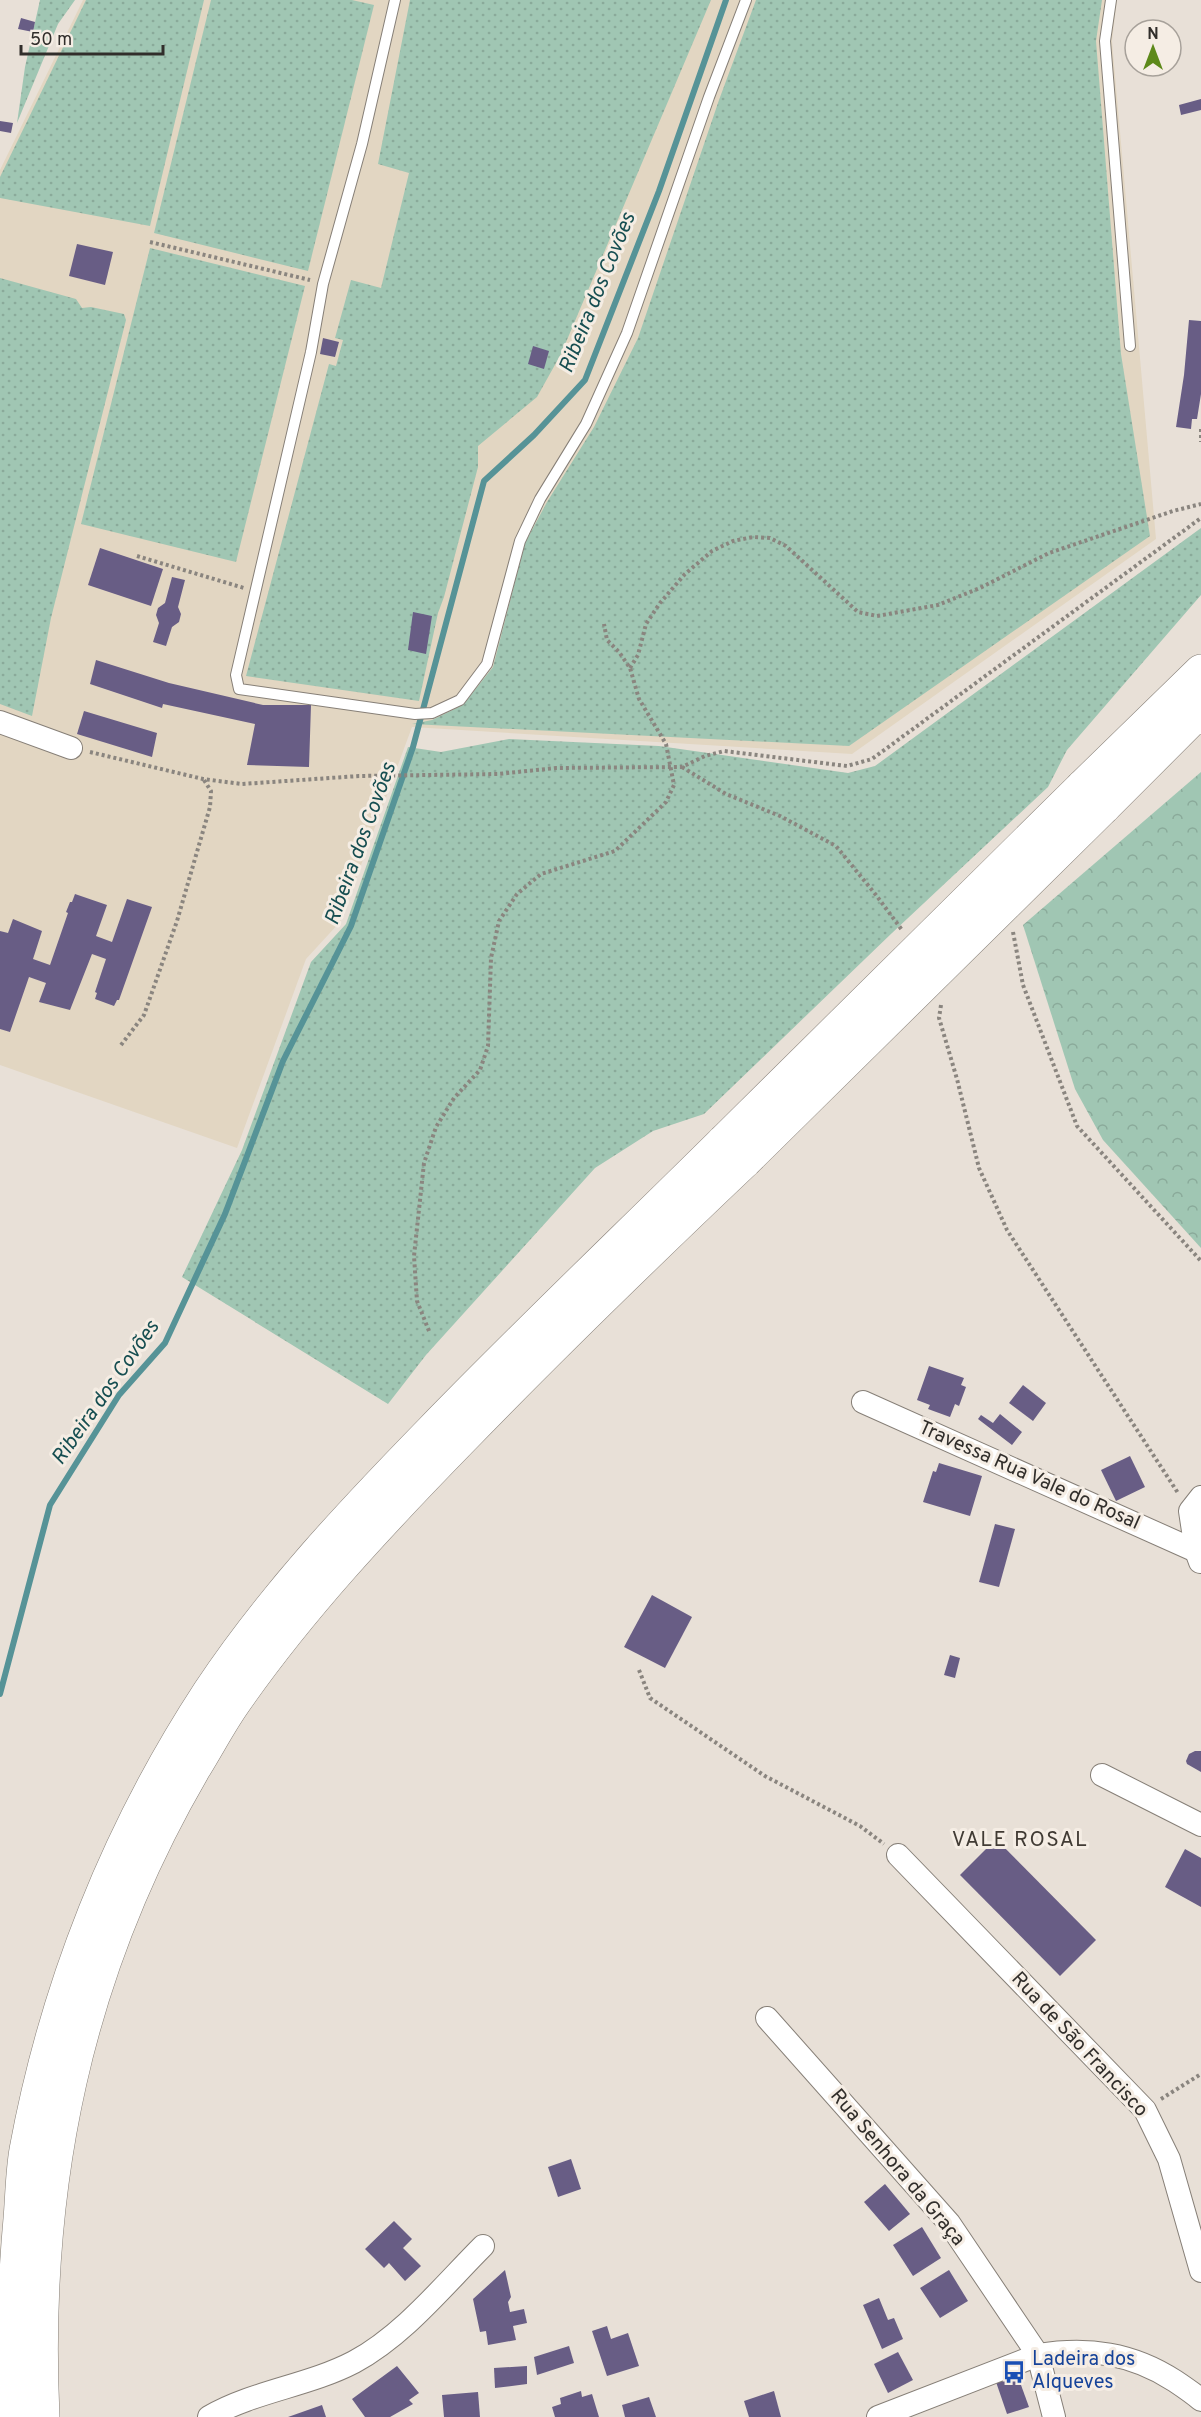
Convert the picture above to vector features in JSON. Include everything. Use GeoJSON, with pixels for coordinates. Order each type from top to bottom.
{"type":"FeatureCollection","features":[{"type":"Feature","properties":{"kind":"highway"},"geometry":{"type":"LineString","coordinates":[[43,2417],[40,2361],[43,2250],[55,2156],[75,2056],[102,1966],[133,1885],[175,1803],[233,1704],[303,1613],[387,1516],[566,1332],[734,1151],[1093,798],[1201,670]]}},
{"type":"Feature","properties":{"kind":"highway"},"geometry":{"type":"LineString","coordinates":[[1093,798],[1201,710]]}},
{"type":"Feature","properties":{"kind":"highway"},"geometry":{"type":"LineString","coordinates":[[16,2417],[13,2368],[17,2245],[26,2154],[45,2061],[75,1961],[103,1888],[151,1790],[210,1691],[286,1589],[361,1503],[544,1316],[734,1151]]}},
{"type":"Feature","properties":{"kind":"street"},"geometry":{"type":"LineString","coordinates":[[0,722],[71,748]]}},
{"type":"Feature","properties":{"kind":"street","name":"Travessa Rua Vale do Rosal"},"geometry":{"type":"LineString","coordinates":[[863,1402],[1198,1557]]}},
{"type":"Feature","properties":{"kind":"street"},"geometry":{"type":"LineString","coordinates":[[1195,1504],[1198,1557]]}},
{"type":"Feature","properties":{"kind":"street"},"geometry":{"type":"LineString","coordinates":[[1102,1774],[1201,1825]]}},
{"type":"Feature","properties":{"kind":"street","name":"Rua de São Francisco"},"geometry":{"type":"LineString","coordinates":[[898,1855],[1145,2110],[1169,2159],[1201,2271]]}},
{"type":"Feature","properties":{"kind":"street","name":"Rua Senhora da Graça"},"geometry":{"type":"LineString","coordinates":[[767,2018],[949,2223],[1038,2355],[1054,2417]]}},
{"type":"Feature","properties":{"kind":"street"},"geometry":{"type":"LineString","coordinates":[[209,2417],[248,2399],[320,2376],[353,2362],[379,2347],[483,2246]]}},
{"type":"Feature","properties":{"kind":"street"},"geometry":{"type":"LineString","coordinates":[[878,2417],[1038,2355],[1081,2351],[1108,2353],[1132,2359],[1159,2370],[1201,2400]]}},
{"type":"Feature","properties":{"kind":"lane"},"geometry":{"type":"LineString","coordinates":[[394,0],[362,144],[323,284],[311,352],[236,675],[239,689],[415,714],[432,713],[460,700],[487,664],[520,541],[540,499],[586,424],[627,333],[709,97],[746,0]]}},
{"type":"Feature","properties":{"kind":"lane"},"geometry":{"type":"LineString","coordinates":[[1110,0],[1105,41],[1130,346]]}},
{"type":"Feature","properties":{"kind":"path"},"geometry":{"type":"LineString","coordinates":[[150,242],[323,284]]}},
{"type":"Feature","properties":{"kind":"path"},"geometry":{"type":"LineString","coordinates":[[1201,429],[1201,442]]}},
{"type":"Feature","properties":{"kind":"path"},"geometry":{"type":"LineString","coordinates":[[630,668],[638,655],[646,624],[660,603],[685,574],[712,551],[733,542],[753,537],[770,538],[786,546],[858,612],[877,616],[938,605],[980,588],[1049,553],[1173,511],[1201,504]]}},
{"type":"Feature","properties":{"kind":"path"},"geometry":{"type":"LineString","coordinates":[[71,748],[203,779],[242,784],[399,776],[498,774],[556,768],[682,768],[705,756],[724,751],[847,766],[872,759],[1201,518]]}},
{"type":"Feature","properties":{"kind":"path"},"geometry":{"type":"LineString","coordinates":[[137,556],[256,592]]}},
{"type":"Feature","properties":{"kind":"path"},"geometry":{"type":"LineString","coordinates":[[429,1331],[417,1300],[414,1256],[424,1163],[436,1127],[454,1098],[480,1070],[488,1046],[491,958],[499,921],[517,894],[541,873],[615,851],[666,802],[674,785],[666,744],[639,699],[630,668],[607,640],[604,624]]}},
{"type":"Feature","properties":{"kind":"path"},"geometry":{"type":"LineString","coordinates":[[682,768],[726,794],[780,816],[836,846],[903,933]]}},
{"type":"Feature","properties":{"kind":"path"},"geometry":{"type":"LineString","coordinates":[[121,1045],[144,1015],[177,921],[210,807],[211,791],[203,779]]}},
{"type":"Feature","properties":{"kind":"path"},"geometry":{"type":"LineString","coordinates":[[1013,931],[1023,985],[1077,1126],[1201,1261]]}},
{"type":"Feature","properties":{"kind":"path"},"geometry":{"type":"LineString","coordinates":[[942,999],[939,1018],[979,1168],[1007,1230],[1195,1504]]}},
{"type":"Feature","properties":{"kind":"path"},"geometry":{"type":"LineString","coordinates":[[639,1670],[650,1698],[765,1776],[860,1826],[898,1855]]}},
{"type":"Feature","properties":{"kind":"path"},"geometry":{"type":"LineString","coordinates":[[1162,2099],[1201,2074]]}},
{"type":"Feature","properties":{"kind":"shaded area"},"geometry":{"type":"Polygon","coordinates":[[[83,0],[1117,0],[1112,41],[1156,539],[852,754],[412,727],[340,922],[306,959],[237,1148],[0,1065],[0,170],[83,0]]]}},
{"type":"Feature","properties":{"kind":"green space"},"geometry":{"type":"Polygon","coordinates":[[[40,0],[75,0],[58,24],[17,123],[25,67],[40,0]]]}},
{"type":"Feature","properties":{"kind":"green space"},"geometry":{"type":"Polygon","coordinates":[[[86,0],[204,0],[150,226],[0,198],[0,177],[86,0]]]}},
{"type":"Feature","properties":{"kind":"green space"},"geometry":{"type":"Polygon","coordinates":[[[211,0],[352,0],[374,5],[308,271],[154,233],[211,0]]]}},
{"type":"Feature","properties":{"kind":"green space"},"geometry":{"type":"Polygon","coordinates":[[[410,0],[711,0],[561,354],[537,397],[478,446],[478,467],[438,613],[419,701],[246,676],[329,364],[336,366],[343,340],[335,338],[351,280],[381,288],[409,173],[378,164],[410,0]]]}},
{"type":"Feature","properties":{"kind":"green space"},"geometry":{"type":"Polygon","coordinates":[[[756,0],[1102,0],[1096,41],[1121,354],[1150,536],[849,746],[412,724],[432,720],[463,705],[493,667],[525,543],[547,502],[594,427],[638,338],[719,100],[756,0]]]}},
{"type":"Feature","properties":{"kind":"green space"},"geometry":{"type":"Polygon","coordinates":[[[150,248],[305,286],[236,562],[81,524],[150,248]]]}},
{"type":"Feature","properties":{"kind":"green space"},"geometry":{"type":"Polygon","coordinates":[[[0,278],[76,299],[82,308],[91,307],[124,314],[126,320],[51,618],[32,716],[0,704],[0,278]]]}},
{"type":"Feature","properties":{"kind":"green space"},"geometry":{"type":"Polygon","coordinates":[[[1201,528],[1201,595],[1067,750],[1048,787],[704,1114],[653,1131],[595,1168],[426,1355],[388,1404],[182,1277],[242,1150],[311,962],[346,924],[408,747],[441,752],[509,739],[659,746],[848,773],[875,766],[1201,528]]]}},
{"type":"Feature","properties":{"kind":"green space"},"geometry":{"type":"Polygon","coordinates":[[[1201,772],[1201,1248],[1103,1140],[1075,1089],[1023,925],[1201,772]]]}},
{"type":"Feature","properties":{"kind":"building"},"geometry":{"type":"Polygon","coordinates":[[[21,18],[35,22],[33,32],[18,29],[21,18]]]}},
{"type":"Feature","properties":{"kind":"building"},"geometry":{"type":"Polygon","coordinates":[[[1201,99],[1201,110],[1181,115],[1179,105],[1201,99]]]}},
{"type":"Feature","properties":{"kind":"building"},"geometry":{"type":"Polygon","coordinates":[[[0,121],[13,123],[11,133],[0,131],[0,121]]]}},
{"type":"Feature","properties":{"kind":"building"},"geometry":{"type":"Polygon","coordinates":[[[77,244],[113,252],[105,285],[69,276],[77,244]]]}},
{"type":"Feature","properties":{"kind":"building"},"geometry":{"type":"Polygon","coordinates":[[[1189,320],[1201,321],[1201,394],[1197,419],[1192,419],[1191,429],[1176,427],[1189,320]]]}},
{"type":"Feature","properties":{"kind":"building"},"geometry":{"type":"Polygon","coordinates":[[[323,338],[339,342],[335,357],[320,354],[323,338]]]}},
{"type":"Feature","properties":{"kind":"building"},"geometry":{"type":"Polygon","coordinates":[[[533,346],[549,351],[544,369],[528,364],[533,346]]]}},
{"type":"Feature","properties":{"kind":"building"},"geometry":{"type":"Polygon","coordinates":[[[100,548],[163,569],[151,606],[88,585],[100,548]]]}},
{"type":"Feature","properties":{"kind":"building"},"geometry":{"type":"Polygon","coordinates":[[[172,577],[185,580],[178,607],[181,614],[179,622],[172,627],[166,646],[153,642],[159,623],[156,615],[158,608],[165,603],[172,577]]]}},
{"type":"Feature","properties":{"kind":"building"},"geometry":{"type":"Polygon","coordinates":[[[413,612],[432,616],[426,654],[408,650],[413,612]]]}},
{"type":"Feature","properties":{"kind":"building"},"geometry":{"type":"Polygon","coordinates":[[[96,660],[169,683],[263,705],[311,705],[309,767],[247,765],[255,724],[163,704],[162,708],[90,684],[96,660]]]}},
{"type":"Feature","properties":{"kind":"building"},"geometry":{"type":"Polygon","coordinates":[[[84,711],[157,733],[152,757],[77,734],[84,711]]]}},
{"type":"Feature","properties":{"kind":"building"},"geometry":{"type":"Polygon","coordinates":[[[75,894],[107,905],[96,936],[112,942],[127,899],[152,907],[119,1000],[114,1006],[95,999],[97,993],[95,992],[106,959],[92,954],[70,1010],[39,1002],[46,983],[29,977],[10,1032],[0,1029],[0,931],[8,933],[13,919],[42,931],[33,959],[50,965],[68,913],[66,912],[75,894]]]}},
{"type":"Feature","properties":{"kind":"building"},"geometry":{"type":"Polygon","coordinates":[[[929,1366],[964,1378],[961,1385],[966,1387],[959,1406],[955,1404],[950,1417],[928,1409],[930,1405],[917,1400],[929,1366]]]}},
{"type":"Feature","properties":{"kind":"building"},"geometry":{"type":"Polygon","coordinates":[[[1023,1385],[1046,1403],[1033,1421],[1009,1403],[1023,1385]]]}},
{"type":"Feature","properties":{"kind":"building"},"geometry":{"type":"Polygon","coordinates":[[[1000,1414],[1022,1432],[1012,1445],[978,1419],[981,1415],[993,1423],[1000,1414]]]}},
{"type":"Feature","properties":{"kind":"building"},"geometry":{"type":"Polygon","coordinates":[[[1130,1456],[1145,1487],[1116,1501],[1101,1470],[1130,1456]]]}},
{"type":"Feature","properties":{"kind":"building"},"geometry":{"type":"Polygon","coordinates":[[[939,1463],[982,1476],[970,1516],[923,1502],[933,1471],[936,1472],[939,1463]]]}},
{"type":"Feature","properties":{"kind":"building"},"geometry":{"type":"Polygon","coordinates":[[[995,1524],[1015,1529],[999,1587],[979,1582],[995,1524]]]}},
{"type":"Feature","properties":{"kind":"building"},"geometry":{"type":"Polygon","coordinates":[[[652,1595],[692,1617],[665,1668],[624,1647],[652,1595]]]}},
{"type":"Feature","properties":{"kind":"building"},"geometry":{"type":"Polygon","coordinates":[[[950,1655],[960,1658],[955,1678],[944,1675],[950,1655]]]}},
{"type":"Feature","properties":{"kind":"building"},"geometry":{"type":"Polygon","coordinates":[[[1201,1751],[1201,1772],[1187,1764],[1186,1761],[1189,1754],[1201,1751]]]}},
{"type":"Feature","properties":{"kind":"building"},"geometry":{"type":"Polygon","coordinates":[[[996,1839],[1096,1940],[1060,1976],[960,1875],[996,1839]]]}},
{"type":"Feature","properties":{"kind":"building"},"geometry":{"type":"Polygon","coordinates":[[[1185,1849],[1201,1858],[1201,1907],[1165,1887],[1185,1849]]]}},
{"type":"Feature","properties":{"kind":"building"},"geometry":{"type":"Polygon","coordinates":[[[571,2159],[581,2189],[558,2197],[548,2167],[571,2159]]]}},
{"type":"Feature","properties":{"kind":"building"},"geometry":{"type":"Polygon","coordinates":[[[885,2184],[910,2214],[889,2231],[864,2202],[885,2184]]]}},
{"type":"Feature","properties":{"kind":"building"},"geometry":{"type":"Polygon","coordinates":[[[394,2221],[412,2239],[403,2248],[421,2266],[405,2281],[389,2263],[384,2268],[365,2249],[394,2221]]]}},
{"type":"Feature","properties":{"kind":"building"},"geometry":{"type":"Polygon","coordinates":[[[922,2227],[941,2258],[913,2276],[893,2245],[922,2227]]]}},
{"type":"Feature","properties":{"kind":"building"},"geometry":{"type":"Polygon","coordinates":[[[505,2270],[511,2297],[508,2302],[510,2312],[524,2309],[527,2323],[513,2326],[516,2340],[488,2345],[486,2331],[480,2332],[473,2299],[505,2270]]]}},
{"type":"Feature","properties":{"kind":"building"},"geometry":{"type":"Polygon","coordinates":[[[949,2270],[968,2301],[940,2318],[920,2288],[949,2270]]]}},
{"type":"Feature","properties":{"kind":"building"},"geometry":{"type":"Polygon","coordinates":[[[879,2298],[888,2320],[894,2318],[903,2339],[882,2349],[863,2305],[879,2298]]]}},
{"type":"Feature","properties":{"kind":"building"},"geometry":{"type":"Polygon","coordinates":[[[607,2326],[611,2339],[628,2333],[639,2366],[607,2376],[592,2331],[607,2326]]]}},
{"type":"Feature","properties":{"kind":"building"},"geometry":{"type":"Polygon","coordinates":[[[569,2346],[574,2363],[537,2375],[534,2357],[569,2346]]]}},
{"type":"Feature","properties":{"kind":"building"},"geometry":{"type":"Polygon","coordinates":[[[898,2352],[913,2380],[888,2393],[874,2364],[898,2352]]]}},
{"type":"Feature","properties":{"kind":"building"},"geometry":{"type":"Polygon","coordinates":[[[397,2366],[419,2393],[409,2400],[413,2404],[390,2417],[365,2417],[352,2399],[397,2366]]]}},
{"type":"Feature","properties":{"kind":"building"},"geometry":{"type":"Polygon","coordinates":[[[527,2366],[527,2384],[495,2388],[494,2368],[527,2366]]]}},
{"type":"Feature","properties":{"kind":"building"},"geometry":{"type":"Polygon","coordinates":[[[1017,2374],[1029,2407],[1007,2414],[995,2379],[1017,2374]]]}},
{"type":"Feature","properties":{"kind":"building"},"geometry":{"type":"Polygon","coordinates":[[[581,2391],[582,2397],[592,2394],[599,2417],[555,2417],[552,2407],[561,2404],[560,2398],[581,2391]]]}},
{"type":"Feature","properties":{"kind":"building"},"geometry":{"type":"Polygon","coordinates":[[[774,2391],[781,2417],[749,2417],[744,2401],[774,2391]]]}},
{"type":"Feature","properties":{"kind":"building"},"geometry":{"type":"Polygon","coordinates":[[[478,2392],[480,2417],[444,2417],[442,2395],[478,2392]]]}},
{"type":"Feature","properties":{"kind":"building"},"geometry":{"type":"Polygon","coordinates":[[[649,2397],[656,2417],[625,2417],[622,2405],[649,2397]]]}},
{"type":"Feature","properties":{"kind":"building"},"geometry":{"type":"Polygon","coordinates":[[[322,2405],[326,2417],[288,2417],[322,2405]]]}},
{"type":"Feature","properties":{"kind":"waterway","name":"Ribeira dos Covões"},"geometry":{"type":"LineString","coordinates":[[0,1694],[50,1505],[119,1395],[165,1343],[225,1214],[283,1061],[351,926],[413,747],[484,481],[534,435],[585,380],[659,191],[726,0]]}},
{"type":"Feature","properties":{"kind":"place","name":"Ladeira dos Alqueves"},"geometry":{"type":"Point","coordinates":[1014,2372]}},
{"type":"Feature","properties":{"kind":"district","name":"VALE ROSAL"},"geometry":{"type":"Point","coordinates":[1020,1840]}}]}
